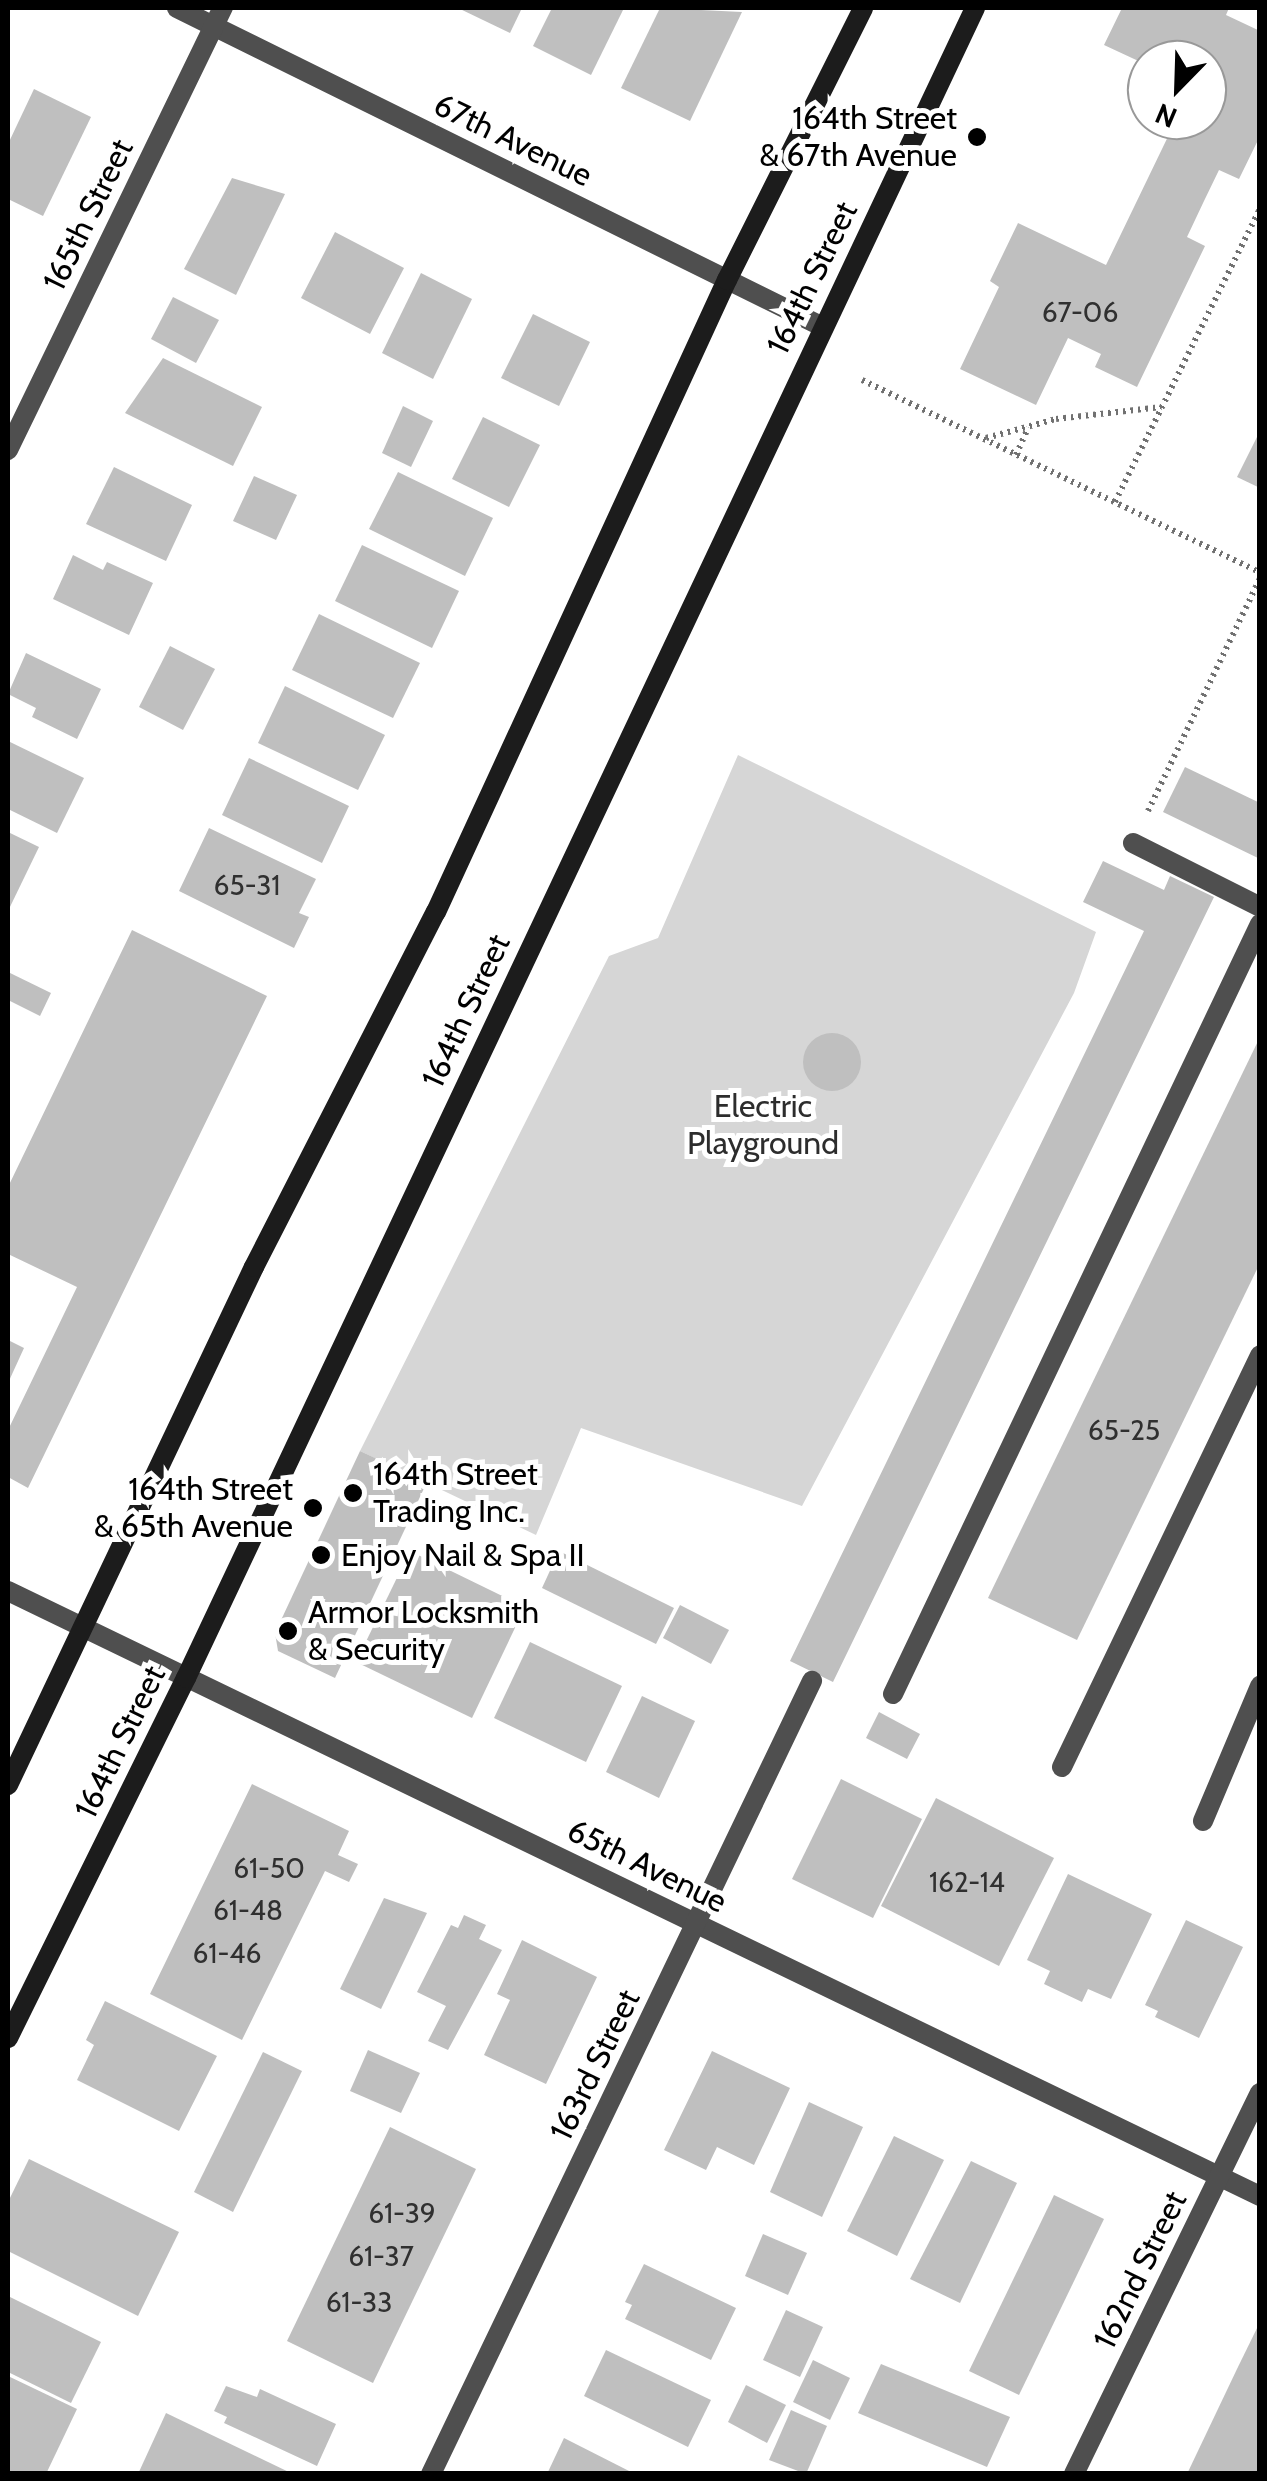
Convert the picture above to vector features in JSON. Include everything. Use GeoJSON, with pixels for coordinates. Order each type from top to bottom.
{"type":"FeatureCollection","features":[{"type":"Feature","properties":{"kind":"street","name":"67th Avenue"},"geometry":{"type":"LineString","coordinates":[[177,8],[219,17],[822,326]]}},
{"type":"Feature","properties":{"kind":"street"},"geometry":{"type":"LineString","coordinates":[[8,1785],[254,1267],[436,912],[727,280],[863,8]]}},
{"type":"Feature","properties":{"kind":"street","name":"164th Street"},"geometry":{"type":"LineString","coordinates":[[8,2038],[186,1678],[975,8]]}},
{"type":"Feature","properties":{"kind":"street","name":"165th Street"},"geometry":{"type":"LineString","coordinates":[[8,450],[219,17]]}},
{"type":"Feature","properties":{"kind":"street"},"geometry":{"type":"LineString","coordinates":[[1133,843],[1260,907]]}},
{"type":"Feature","properties":{"kind":"street"},"geometry":{"type":"LineString","coordinates":[[893,1694],[1260,924]]}},
{"type":"Feature","properties":{"kind":"street"},"geometry":{"type":"LineString","coordinates":[[1062,1767],[1260,1355]]}},
{"type":"Feature","properties":{"kind":"street","name":"65th Avenue"},"geometry":{"type":"LineString","coordinates":[[8,1590],[1260,2196]]}},
{"type":"Feature","properties":{"kind":"street","name":"163rd Street"},"geometry":{"type":"LineString","coordinates":[[431,2474],[812,1682]]}},
{"type":"Feature","properties":{"kind":"street"},"geometry":{"type":"LineString","coordinates":[[1203,1821],[1260,1686]]}},
{"type":"Feature","properties":{"kind":"street","name":"162nd Street"},"geometry":{"type":"LineString","coordinates":[[1074,2474],[1260,2093]]}},
{"type":"Feature","properties":{"kind":"path"},"geometry":{"type":"LineString","coordinates":[[1115,502],[1260,209]]}},
{"type":"Feature","properties":{"kind":"path"},"geometry":{"type":"LineString","coordinates":[[862,380],[1260,575],[1133,843]]}},
{"type":"Feature","properties":{"kind":"path"},"geometry":{"type":"LineString","coordinates":[[985,439],[1028,427],[1161,407]]}},
{"type":"Feature","properties":{"kind":"path"},"geometry":{"type":"LineString","coordinates":[[1016,454],[1028,427]]}},
{"type":"Feature","properties":{"kind":"green space","name":"Electric Playground"},"geometry":{"type":"Polygon","coordinates":[[[738,755],[1096,932],[1074,993],[802,1506],[581,1428],[536,1535],[360,1451],[609,956],[658,938],[738,755]]]}},
{"type":"Feature","properties":{"kind":"building"},"geometry":{"type":"Polygon","coordinates":[[[458,8],[522,8],[510,33],[458,8]]]}},
{"type":"Feature","properties":{"kind":"building"},"geometry":{"type":"Polygon","coordinates":[[[552,8],[624,8],[591,75],[533,46],[552,8]]]}},
{"type":"Feature","properties":{"kind":"building"},"geometry":{"type":"Polygon","coordinates":[[[660,8],[742,12],[690,121],[621,88],[660,8]]]}},
{"type":"Feature","properties":{"kind":"building"},"geometry":{"type":"Polygon","coordinates":[[[1122,8],[1229,8],[1226,15],[1260,31],[1260,136],[1239,179],[1219,170],[1187,237],[1205,246],[1137,387],[1095,367],[1101,354],[1068,338],[1036,405],[960,369],[999,287],[990,281],[1018,223],[1106,265],[1166,140],[1227,140],[1227,40],[1127,40],[1127,56],[1104,45],[1122,8]]]}},
{"type":"Feature","properties":{"kind":"building"},"geometry":{"type":"Polygon","coordinates":[[[34,89],[91,117],[43,216],[8,199],[8,144],[34,89]]]}},
{"type":"Feature","properties":{"kind":"building"},"geometry":{"type":"Polygon","coordinates":[[[232,178],[285,194],[236,295],[184,269],[232,178]]]}},
{"type":"Feature","properties":{"kind":"building"},"geometry":{"type":"Polygon","coordinates":[[[335,232],[404,268],[370,334],[301,298],[335,232]]]}},
{"type":"Feature","properties":{"kind":"building"},"geometry":{"type":"Polygon","coordinates":[[[421,273],[472,299],[433,379],[382,353],[421,273]]]}},
{"type":"Feature","properties":{"kind":"building"},"geometry":{"type":"Polygon","coordinates":[[[173,297],[219,320],[196,363],[151,339],[173,297]]]}},
{"type":"Feature","properties":{"kind":"building"},"geometry":{"type":"Polygon","coordinates":[[[533,314],[590,342],[559,406],[501,378],[533,314]]]}},
{"type":"Feature","properties":{"kind":"building"},"geometry":{"type":"Polygon","coordinates":[[[163,358],[262,407],[233,466],[125,413],[163,358]]]}},
{"type":"Feature","properties":{"kind":"building"},"geometry":{"type":"Polygon","coordinates":[[[403,406],[433,421],[411,467],[382,453],[403,406]]]}},
{"type":"Feature","properties":{"kind":"building"},"geometry":{"type":"Polygon","coordinates":[[[483,417],[540,445],[509,507],[452,479],[483,417]]]}},
{"type":"Feature","properties":{"kind":"building"},"geometry":{"type":"Polygon","coordinates":[[[1260,431],[1260,488],[1237,477],[1260,431]]]}},
{"type":"Feature","properties":{"kind":"building"},"geometry":{"type":"Polygon","coordinates":[[[114,467],[192,505],[166,561],[86,524],[114,467]]]}},
{"type":"Feature","properties":{"kind":"building"},"geometry":{"type":"Polygon","coordinates":[[[398,472],[493,518],[465,576],[369,529],[398,472]]]}},
{"type":"Feature","properties":{"kind":"building"},"geometry":{"type":"Polygon","coordinates":[[[254,476],[297,495],[276,540],[233,521],[254,476]]]}},
{"type":"Feature","properties":{"kind":"building"},"geometry":{"type":"Polygon","coordinates":[[[362,545],[459,591],[432,648],[335,601],[362,545]]]}},
{"type":"Feature","properties":{"kind":"building"},"geometry":{"type":"Polygon","coordinates":[[[73,555],[103,570],[107,562],[153,583],[129,635],[53,599],[73,555]]]}},
{"type":"Feature","properties":{"kind":"building"},"geometry":{"type":"Polygon","coordinates":[[[319,614],[420,663],[393,718],[292,670],[319,614]]]}},
{"type":"Feature","properties":{"kind":"building"},"geometry":{"type":"Polygon","coordinates":[[[170,646],[215,669],[183,730],[139,707],[170,646]]]}},
{"type":"Feature","properties":{"kind":"building"},"geometry":{"type":"Polygon","coordinates":[[[26,653],[101,689],[77,739],[32,717],[36,708],[8,694],[26,653]]]}},
{"type":"Feature","properties":{"kind":"building"},"geometry":{"type":"Polygon","coordinates":[[[285,686],[385,735],[358,790],[258,743],[285,686]]]}},
{"type":"Feature","properties":{"kind":"building"},"geometry":{"type":"Polygon","coordinates":[[[8,741],[84,778],[57,833],[8,809],[8,741]]]}},
{"type":"Feature","properties":{"kind":"building"},"geometry":{"type":"Polygon","coordinates":[[[249,758],[349,806],[322,863],[222,815],[249,758]]]}},
{"type":"Feature","properties":{"kind":"building"},"geometry":{"type":"Polygon","coordinates":[[[1185,767],[1260,803],[1260,859],[1163,812],[1185,767]]]}},
{"type":"Feature","properties":{"kind":"building"},"geometry":{"type":"Polygon","coordinates":[[[209,828],[316,879],[299,913],[309,917],[294,948],[179,891],[209,828]]]}},
{"type":"Feature","properties":{"kind":"building"},"geometry":{"type":"Polygon","coordinates":[[[8,832],[39,847],[8,911],[8,832]]]}},
{"type":"Feature","properties":{"kind":"building"},"geometry":{"type":"Polygon","coordinates":[[[1103,861],[1164,890],[1170,876],[1214,897],[833,1682],[790,1661],[1144,931],[1083,902],[1103,861]]]}},
{"type":"Feature","properties":{"kind":"building"},"geometry":{"type":"Polygon","coordinates":[[[132,930],[267,996],[28,1488],[8,1477],[8,1430],[77,1287],[8,1254],[8,1187],[132,930]]]}},
{"type":"Feature","properties":{"kind":"building"},"geometry":{"type":"Polygon","coordinates":[[[8,972],[51,993],[40,1016],[8,1000],[8,972]]]}},
{"type":"Feature","properties":{"kind":"building"},"geometry":{"type":"Polygon","coordinates":[[[832,1033],[852,1042],[861,1062],[852,1082],[832,1091],[812,1082],[803,1062],[812,1042],[832,1033]]]}},
{"type":"Feature","properties":{"kind":"building"},"geometry":{"type":"Polygon","coordinates":[[[1260,1037],[1260,1263],[1077,1640],[988,1598],[1260,1037]]]}},
{"type":"Feature","properties":{"kind":"building"},"geometry":{"type":"Polygon","coordinates":[[[8,1340],[24,1348],[8,1383],[8,1340]]]}},
{"type":"Feature","properties":{"kind":"building"},"geometry":{"type":"Polygon","coordinates":[[[360,1451],[427,1482],[335,1678],[278,1651],[275,1633],[360,1451]]]}},
{"type":"Feature","properties":{"kind":"building"},"geometry":{"type":"Polygon","coordinates":[[[410,1551],[525,1607],[472,1718],[356,1662],[410,1551]]]}},
{"type":"Feature","properties":{"kind":"building"},"geometry":{"type":"Polygon","coordinates":[[[559,1551],[674,1608],[656,1644],[542,1588],[559,1551]]]}},
{"type":"Feature","properties":{"kind":"building"},"geometry":{"type":"Polygon","coordinates":[[[680,1605],[729,1630],[711,1664],[663,1638],[680,1605]]]}},
{"type":"Feature","properties":{"kind":"building"},"geometry":{"type":"Polygon","coordinates":[[[530,1642],[622,1686],[586,1762],[494,1718],[530,1642]]]}},
{"type":"Feature","properties":{"kind":"building"},"geometry":{"type":"Polygon","coordinates":[[[642,1696],[695,1721],[659,1798],[606,1772],[642,1696]]]}},
{"type":"Feature","properties":{"kind":"building"},"geometry":{"type":"Polygon","coordinates":[[[879,1712],[920,1734],[907,1759],[866,1738],[879,1712]]]}},
{"type":"Feature","properties":{"kind":"building"},"geometry":{"type":"Polygon","coordinates":[[[841,1779],[922,1819],[873,1918],[792,1879],[841,1779]]]}},
{"type":"Feature","properties":{"kind":"building"},"geometry":{"type":"Polygon","coordinates":[[[252,1784],[349,1831],[338,1855],[358,1864],[349,1882],[325,1871],[242,2040],[150,1994],[252,1784]]]}},
{"type":"Feature","properties":{"kind":"building"},"geometry":{"type":"Polygon","coordinates":[[[936,1798],[1054,1858],[999,1966],[881,1906],[936,1798]]]}},
{"type":"Feature","properties":{"kind":"building"},"geometry":{"type":"Polygon","coordinates":[[[1068,1874],[1152,1914],[1111,1999],[1088,1989],[1082,2002],[1044,1984],[1050,1971],[1027,1960],[1068,1874]]]}},
{"type":"Feature","properties":{"kind":"building"},"geometry":{"type":"Polygon","coordinates":[[[384,1898],[427,1913],[381,2009],[340,1989],[384,1898]]]}},
{"type":"Feature","properties":{"kind":"building"},"geometry":{"type":"Polygon","coordinates":[[[464,1915],[486,1925],[479,1939],[502,1950],[448,2050],[428,2041],[446,2006],[417,1992],[451,1925],[458,1928],[464,1915]]]}},
{"type":"Feature","properties":{"kind":"building"},"geometry":{"type":"Polygon","coordinates":[[[1186,1920],[1243,1947],[1199,2038],[1155,2017],[1158,2011],[1145,2005],[1186,1920]]]}},
{"type":"Feature","properties":{"kind":"building"},"geometry":{"type":"Polygon","coordinates":[[[522,1940],[597,1977],[546,2084],[484,2055],[510,2000],[497,1994],[522,1940]]]}},
{"type":"Feature","properties":{"kind":"building"},"geometry":{"type":"Polygon","coordinates":[[[105,2001],[217,2056],[179,2131],[77,2080],[94,2045],[86,2040],[105,2001]]]}},
{"type":"Feature","properties":{"kind":"building"},"geometry":{"type":"Polygon","coordinates":[[[368,2050],[420,2073],[401,2113],[350,2091],[368,2050]]]}},
{"type":"Feature","properties":{"kind":"building"},"geometry":{"type":"Polygon","coordinates":[[[712,2051],[790,2088],[754,2165],[717,2147],[706,2170],[664,2150],[712,2051]]]}},
{"type":"Feature","properties":{"kind":"building"},"geometry":{"type":"Polygon","coordinates":[[[263,2052],[302,2071],[233,2212],[194,2192],[263,2052]]]}},
{"type":"Feature","properties":{"kind":"building"},"geometry":{"type":"Polygon","coordinates":[[[809,2102],[863,2127],[822,2217],[770,2192],[809,2102]]]}},
{"type":"Feature","properties":{"kind":"building"},"geometry":{"type":"Polygon","coordinates":[[[390,2127],[476,2169],[373,2383],[287,2341],[390,2127]]]}},
{"type":"Feature","properties":{"kind":"building"},"geometry":{"type":"Polygon","coordinates":[[[894,2136],[944,2160],[897,2256],[847,2231],[894,2136]]]}},
{"type":"Feature","properties":{"kind":"building"},"geometry":{"type":"Polygon","coordinates":[[[29,2159],[179,2232],[138,2316],[8,2251],[8,2202],[29,2159]]]}},
{"type":"Feature","properties":{"kind":"building"},"geometry":{"type":"Polygon","coordinates":[[[971,2161],[1017,2183],[960,2303],[910,2279],[971,2161]]]}},
{"type":"Feature","properties":{"kind":"building"},"geometry":{"type":"Polygon","coordinates":[[[1054,2195],[1104,2219],[1019,2395],[969,2371],[1054,2195]]]}},
{"type":"Feature","properties":{"kind":"building"},"geometry":{"type":"Polygon","coordinates":[[[763,2234],[807,2253],[788,2295],[745,2276],[763,2234]]]}},
{"type":"Feature","properties":{"kind":"building"},"geometry":{"type":"Polygon","coordinates":[[[644,2264],[736,2308],[711,2360],[625,2319],[632,2305],[625,2302],[644,2264]]]}},
{"type":"Feature","properties":{"kind":"building"},"geometry":{"type":"Polygon","coordinates":[[[8,2296],[101,2342],[71,2403],[8,2372],[8,2296]]]}},
{"type":"Feature","properties":{"kind":"building"},"geometry":{"type":"Polygon","coordinates":[[[786,2310],[823,2327],[800,2377],[763,2360],[786,2310]]]}},
{"type":"Feature","properties":{"kind":"building"},"geometry":{"type":"Polygon","coordinates":[[[1260,2322],[1260,2474],[1187,2474],[1237,2369],[1260,2322]]]}},
{"type":"Feature","properties":{"kind":"building"},"geometry":{"type":"Polygon","coordinates":[[[606,2350],[711,2400],[688,2447],[584,2396],[606,2350]]]}},
{"type":"Feature","properties":{"kind":"building"},"geometry":{"type":"Polygon","coordinates":[[[813,2360],[850,2378],[830,2420],[793,2402],[813,2360]]]}},
{"type":"Feature","properties":{"kind":"building"},"geometry":{"type":"Polygon","coordinates":[[[881,2364],[1010,2417],[987,2467],[858,2413],[881,2364]]]}},
{"type":"Feature","properties":{"kind":"building"},"geometry":{"type":"Polygon","coordinates":[[[8,2376],[77,2409],[46,2474],[8,2474],[8,2376]]]}},
{"type":"Feature","properties":{"kind":"building"},"geometry":{"type":"Polygon","coordinates":[[[746,2385],[786,2405],[767,2443],[728,2422],[746,2385]]]}},
{"type":"Feature","properties":{"kind":"building"},"geometry":{"type":"Polygon","coordinates":[[[226,2386],[257,2397],[260,2389],[336,2424],[317,2466],[224,2423],[227,2417],[214,2411],[226,2386]]]}},
{"type":"Feature","properties":{"kind":"building"},"geometry":{"type":"Polygon","coordinates":[[[791,2410],[827,2426],[806,2474],[769,2460],[791,2410]]]}},
{"type":"Feature","properties":{"kind":"building"},"geometry":{"type":"Polygon","coordinates":[[[166,2413],[293,2474],[138,2474],[166,2413]]]}},
{"type":"Feature","properties":{"kind":"building"},"geometry":{"type":"Polygon","coordinates":[[[564,2438],[635,2474],[547,2474],[564,2438]]]}},
{"type":"Feature","properties":{"kind":"place","name":"164th Street & 67th Avenue"},"geometry":{"type":"Point","coordinates":[977,137]}},
{"type":"Feature","properties":{"kind":"place","name":"164th Street Trading Inc."},"geometry":{"type":"Point","coordinates":[353,1493]}},
{"type":"Feature","properties":{"kind":"place","name":"164th Street & 65th Avenue"},"geometry":{"type":"Point","coordinates":[313,1508]}},
{"type":"Feature","properties":{"kind":"place","name":"Enjoy Nail & Spa II"},"geometry":{"type":"Point","coordinates":[321,1555]}},
{"type":"Feature","properties":{"kind":"place","name":"Armor Locksmith & Security"},"geometry":{"type":"Point","coordinates":[288,1631]}}]}
